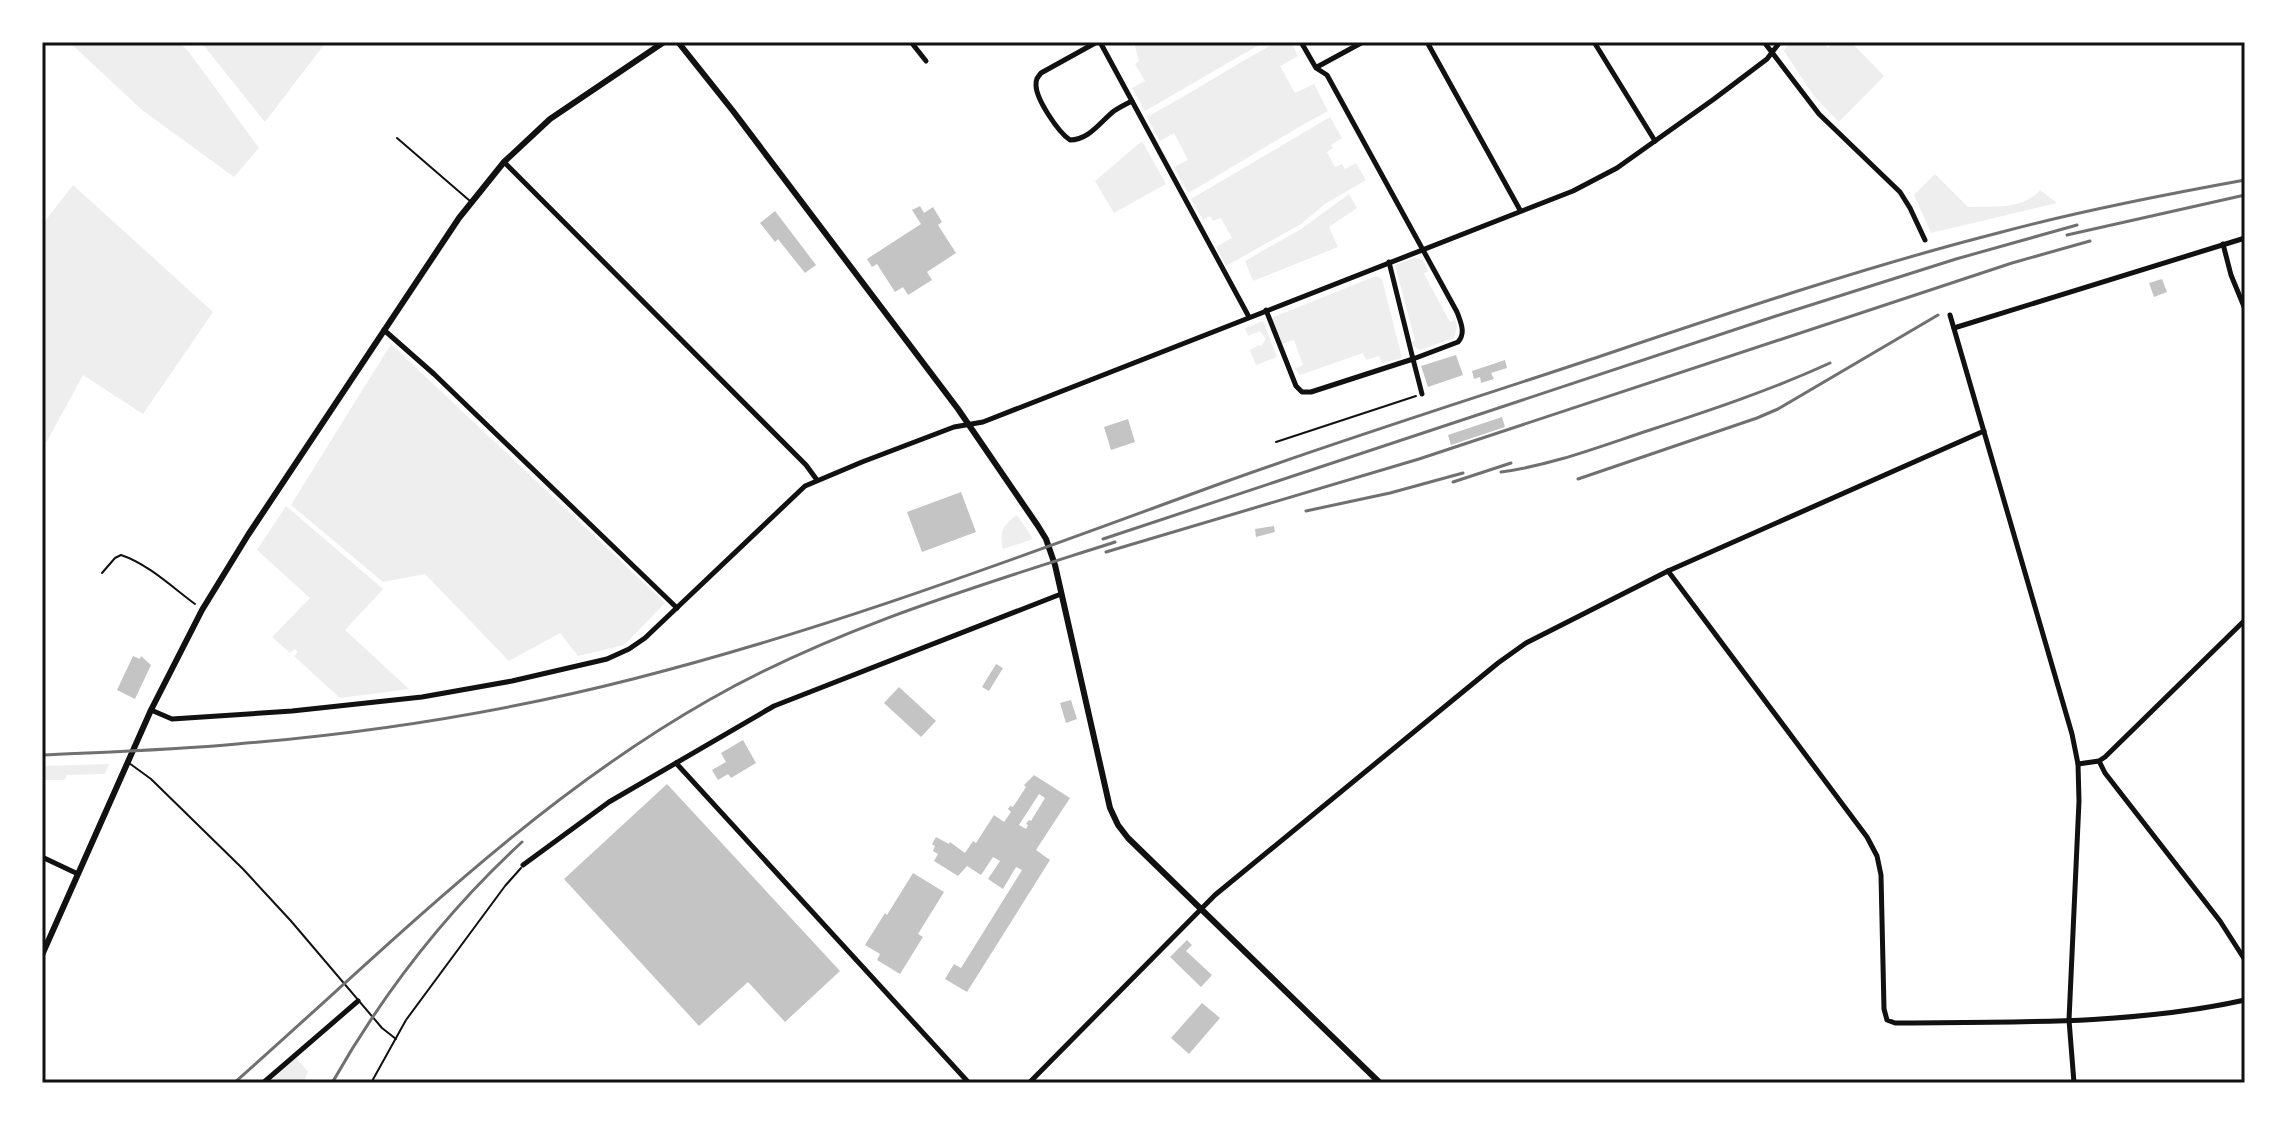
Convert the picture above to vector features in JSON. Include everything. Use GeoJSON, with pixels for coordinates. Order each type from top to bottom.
{"type":"FeatureCollection","features":[{"type":"Feature","properties":{"kind":"street"},"geometry":{"type":"LineString","coordinates":[[42,955],[151,710],[202,610],[248,535],[471,202],[504,162],[550,119],[664,42]]}},
{"type":"Feature","properties":{"kind":"street"},"geometry":{"type":"LineString","coordinates":[[678,42],[900,331],[1046,539],[1055,565],[1110,808],[1118,825],[1380,1083]]}},
{"type":"Feature","properties":{"kind":"street"},"geometry":{"type":"LineString","coordinates":[[911,42],[926,61]]}},
{"type":"Feature","properties":{"kind":"street"},"geometry":{"type":"LineString","coordinates":[[1132,101],[1116,110],[1088,135],[1079,140],[1070,140],[1056,128],[1036,88],[1036,80],[1041,73],[1099,42],[1132,101],[1249,317]]}},
{"type":"Feature","properties":{"kind":"street"},"geometry":{"type":"LineString","coordinates":[[1266,310],[1296,386],[1302,392],[1311,392],[1454,345],[1462,337],[1463,328],[1457,312],[1327,75],[1316,68],[1301,42]]}},
{"type":"Feature","properties":{"kind":"street"},"geometry":{"type":"LineString","coordinates":[[1316,68],[1363,42]]}},
{"type":"Feature","properties":{"kind":"street"},"geometry":{"type":"LineString","coordinates":[[1427,42],[1520,210]]}},
{"type":"Feature","properties":{"kind":"street"},"geometry":{"type":"LineString","coordinates":[[1594,42],[1655,141]]}},
{"type":"Feature","properties":{"kind":"street"},"geometry":{"type":"LineString","coordinates":[[1764,42],[1819,114],[1900,192],[1925,240]]}},
{"type":"Feature","properties":{"kind":"street"},"geometry":{"type":"LineString","coordinates":[[151,710],[172,719],[292,711],[422,697],[512,681],[607,659],[645,638],[805,486],[950,428],[987,420],[1573,191],[1617,168],[1714,99],[1767,59],[1780,42]]}},
{"type":"Feature","properties":{"kind":"street"},"geometry":{"type":"LineString","coordinates":[[504,162],[795,454],[817,480]]}},
{"type":"Feature","properties":{"kind":"street"},"geometry":{"type":"LineString","coordinates":[[1954,328],[2245,238]]}},
{"type":"Feature","properties":{"kind":"street"},"geometry":{"type":"LineString","coordinates":[[2223,244],[2245,309]]}},
{"type":"Feature","properties":{"kind":"street"},"geometry":{"type":"LineString","coordinates":[[1389,262],[1422,394]]}},
{"type":"Feature","properties":{"kind":"street"},"geometry":{"type":"LineString","coordinates":[[1950,315],[2072,734],[2078,764],[2069,1020],[2074,1083]]}},
{"type":"Feature","properties":{"kind":"street"},"geometry":{"type":"LineString","coordinates":[[384,330],[434,374],[677,608]]}},
{"type":"Feature","properties":{"kind":"street"},"geometry":{"type":"LineString","coordinates":[[1029,1083],[1201,908],[1526,643],[1668,571],[1984,431]]}},
{"type":"Feature","properties":{"kind":"street"},"geometry":{"type":"LineString","coordinates":[[1668,571],[1867,837],[1877,856],[1881,875],[1884,1009],[1887,1020],[1895,1023],[2069,1020],[2202,1009],[2245,1000]]}},
{"type":"Feature","properties":{"kind":"street"},"geometry":{"type":"LineString","coordinates":[[523,865],[609,802],[774,706],[1061,594]]}},
{"type":"Feature","properties":{"kind":"street"},"geometry":{"type":"LineString","coordinates":[[2078,764],[2099,761],[2245,620]]}},
{"type":"Feature","properties":{"kind":"street"},"geometry":{"type":"LineString","coordinates":[[2099,761],[2105,773],[2220,921],[2245,960]]}},
{"type":"Feature","properties":{"kind":"street"},"geometry":{"type":"LineString","coordinates":[[676,763],[969,1083]]}},
{"type":"Feature","properties":{"kind":"street"},"geometry":{"type":"LineString","coordinates":[[42,857],[78,874]]}},
{"type":"Feature","properties":{"kind":"street"},"geometry":{"type":"LineString","coordinates":[[263,1083],[358,1001]]}},
{"type":"Feature","properties":{"kind":"lane"},"geometry":{"type":"LineString","coordinates":[[397,138],[471,202]]}},
{"type":"Feature","properties":{"kind":"lane"},"geometry":{"type":"LineString","coordinates":[[128,763],[151,779],[243,869],[382,1028],[396,1039]]}},
{"type":"Feature","properties":{"kind":"lane"},"geometry":{"type":"LineString","coordinates":[[371,1083],[428,989],[523,865]]}},
{"type":"Feature","properties":{"kind":"path"},"geometry":{"type":"LineString","coordinates":[[1276,442],[1422,394]]}},
{"type":"Feature","properties":{"kind":"path"},"geometry":{"type":"LineString","coordinates":[[102,573],[115,558],[121,555],[131,558],[202,610]]}},
{"type":"Feature","properties":{"kind":"shaded area"},"geometry":{"type":"Polygon","coordinates":[[[69,42],[179,42],[259,148],[234,177],[142,110],[69,42]]]}},
{"type":"Feature","properties":{"kind":"shaded area"},"geometry":{"type":"Polygon","coordinates":[[[201,42],[326,42],[265,122],[201,42]]]}},
{"type":"Feature","properties":{"kind":"shaded area"},"geometry":{"type":"Polygon","coordinates":[[[1134,42],[1264,42],[1145,111],[1132,88],[1145,81],[1135,64],[1139,61],[1134,42]]]}},
{"type":"Feature","properties":{"kind":"shaded area"},"geometry":{"type":"Polygon","coordinates":[[[1277,42],[1291,42],[1298,56],[1280,66],[1295,93],[1314,84],[1328,111],[1188,193],[1174,167],[1188,160],[1174,133],[1160,141],[1147,117],[1277,42]]]}},
{"type":"Feature","properties":{"kind":"shaded area"},"geometry":{"type":"Polygon","coordinates":[[[1790,42],[1821,42],[1828,48],[1834,42],[1851,42],[1884,76],[1839,122],[1814,96],[1784,51],[1790,42]]]}},
{"type":"Feature","properties":{"kind":"shaded area"},"geometry":{"type":"Polygon","coordinates":[[[1330,117],[1342,138],[1327,152],[1335,167],[1342,164],[1345,169],[1356,163],[1366,180],[1325,204],[1301,224],[1226,266],[1216,247],[1232,238],[1221,218],[1213,221],[1210,216],[1203,220],[1191,199],[1330,117]]]}},
{"type":"Feature","properties":{"kind":"shaded area"},"geometry":{"type":"Polygon","coordinates":[[[1142,141],[1166,184],[1114,213],[1095,181],[1142,141]]]}},
{"type":"Feature","properties":{"kind":"shaded area"},"geometry":{"type":"Polygon","coordinates":[[[1935,174],[1968,207],[2016,204],[2040,190],[2057,203],[1931,233],[1914,195],[1935,174]]]}},
{"type":"Feature","properties":{"kind":"shaded area"},"geometry":{"type":"Polygon","coordinates":[[[73,185],[213,312],[143,414],[83,375],[46,443],[42,440],[42,225],[73,185]]]}},
{"type":"Feature","properties":{"kind":"shaded area"},"geometry":{"type":"Polygon","coordinates":[[[1349,194],[1357,208],[1329,227],[1338,247],[1253,281],[1245,261],[1301,229],[1349,194]]]}},
{"type":"Feature","properties":{"kind":"shaded area"},"geometry":{"type":"Polygon","coordinates":[[[1414,258],[1423,260],[1428,271],[1424,274],[1450,322],[1455,320],[1457,326],[1454,338],[1420,350],[1413,346],[1415,340],[1395,265],[1414,258]]]}},
{"type":"Feature","properties":{"kind":"shaded area"},"geometry":{"type":"Polygon","coordinates":[[[1376,276],[1382,279],[1402,358],[1382,363],[1379,356],[1366,360],[1363,353],[1300,375],[1295,369],[1303,365],[1294,340],[1282,344],[1271,318],[1376,276]]]}},
{"type":"Feature","properties":{"kind":"shaded area"},"geometry":{"type":"Polygon","coordinates":[[[1263,321],[1277,357],[1256,365],[1250,350],[1261,346],[1266,339],[1260,331],[1248,336],[1245,328],[1263,321]]]}},
{"type":"Feature","properties":{"kind":"shaded area"},"geometry":{"type":"Polygon","coordinates":[[[391,344],[665,603],[624,645],[578,656],[560,633],[509,661],[425,574],[383,582],[291,505],[391,344]]]}},
{"type":"Feature","properties":{"kind":"shaded area"},"geometry":{"type":"Polygon","coordinates":[[[286,506],[383,589],[345,630],[409,689],[340,698],[294,656],[298,652],[295,649],[290,653],[272,637],[310,598],[257,550],[286,506]]]}},
{"type":"Feature","properties":{"kind":"shaded area"},"geometry":{"type":"Polygon","coordinates":[[[1017,515],[1033,539],[1003,549],[1003,529],[1017,515]]]}},
{"type":"Feature","properties":{"kind":"shaded area"},"geometry":{"type":"Polygon","coordinates":[[[109,764],[105,774],[67,775],[64,780],[42,780],[42,766],[109,764]]]}},
{"type":"Feature","properties":{"kind":"shaded area"},"geometry":{"type":"Polygon","coordinates":[[[296,1058],[308,1072],[303,1083],[268,1083],[296,1058]]]}},
{"type":"Feature","properties":{"kind":"building"},"geometry":{"type":"Polygon","coordinates":[[[920,206],[924,213],[933,207],[942,222],[938,225],[956,253],[927,272],[932,280],[908,295],[903,287],[895,292],[877,264],[872,267],[867,259],[921,224],[912,210],[920,206]]]}},
{"type":"Feature","properties":{"kind":"building"},"geometry":{"type":"Polygon","coordinates":[[[775,211],[816,265],[805,273],[778,239],[775,242],[760,223],[775,211]]]}},
{"type":"Feature","properties":{"kind":"building"},"geometry":{"type":"Polygon","coordinates":[[[2162,279],[2167,292],[2154,297],[2149,283],[2162,279]]]}},
{"type":"Feature","properties":{"kind":"building"},"geometry":{"type":"Polygon","coordinates":[[[1456,355],[1463,375],[1428,387],[1421,366],[1456,355]]]}},
{"type":"Feature","properties":{"kind":"building"},"geometry":{"type":"Polygon","coordinates":[[[1505,360],[1507,368],[1491,373],[1494,379],[1481,383],[1480,377],[1474,379],[1472,371],[1505,360]]]}},
{"type":"Feature","properties":{"kind":"building"},"geometry":{"type":"Polygon","coordinates":[[[1502,417],[1505,427],[1451,445],[1448,435],[1502,417]]]}},
{"type":"Feature","properties":{"kind":"building"},"geometry":{"type":"Polygon","coordinates":[[[1128,419],[1135,442],[1111,450],[1104,427],[1128,419]]]}},
{"type":"Feature","properties":{"kind":"building"},"geometry":{"type":"Polygon","coordinates":[[[961,492],[976,532],[922,552],[907,512],[961,492]]]}},
{"type":"Feature","properties":{"kind":"building"},"geometry":{"type":"Polygon","coordinates":[[[1274,526],[1275,532],[1256,537],[1255,529],[1274,526]]]}},
{"type":"Feature","properties":{"kind":"building"},"geometry":{"type":"Polygon","coordinates":[[[133,656],[140,659],[141,656],[151,665],[135,699],[117,690],[133,656]]]}},
{"type":"Feature","properties":{"kind":"building"},"geometry":{"type":"Polygon","coordinates":[[[996,664],[1003,668],[989,691],[982,687],[996,664]]]}},
{"type":"Feature","properties":{"kind":"building"},"geometry":{"type":"Polygon","coordinates":[[[899,687],[936,721],[921,737],[884,703],[899,687]]]}},
{"type":"Feature","properties":{"kind":"building"},"geometry":{"type":"Polygon","coordinates":[[[1071,700],[1077,719],[1066,723],[1060,703],[1071,700]]]}},
{"type":"Feature","properties":{"kind":"building"},"geometry":{"type":"Polygon","coordinates":[[[743,740],[756,763],[731,778],[728,774],[718,780],[712,770],[726,762],[721,753],[743,740]]]}},
{"type":"Feature","properties":{"kind":"building"},"geometry":{"type":"Polygon","coordinates":[[[1034,775],[1070,798],[1036,850],[1050,860],[967,992],[945,979],[954,964],[961,968],[1022,870],[1016,867],[1003,889],[988,879],[1000,861],[993,857],[981,875],[967,866],[958,876],[934,861],[938,854],[933,851],[935,846],[932,844],[936,837],[965,853],[973,841],[976,843],[994,815],[1004,822],[1011,812],[1008,809],[1013,807],[1026,787],[1024,785],[1034,775]],[[1039,794],[1019,825],[1026,829],[1026,824],[1045,798],[1039,794]]]}},
{"type":"Feature","properties":{"kind":"building"},"geometry":{"type":"Polygon","coordinates":[[[667,784],[840,971],[785,1022],[748,982],[699,1026],[564,879],[667,784]]]}},
{"type":"Feature","properties":{"kind":"building"},"geometry":{"type":"Polygon","coordinates":[[[913,873],[944,892],[918,934],[923,937],[900,974],[877,960],[880,954],[865,945],[913,873]]]}},
{"type":"Feature","properties":{"kind":"building"},"geometry":{"type":"Polygon","coordinates":[[[1187,940],[1192,945],[1186,951],[1212,975],[1201,987],[1170,957],[1187,940]]]}},
{"type":"Feature","properties":{"kind":"building"},"geometry":{"type":"Polygon","coordinates":[[[1202,1003],[1220,1018],[1189,1054],[1171,1038],[1202,1003]]]}},
{"type":"Feature","properties":{"kind":"railway"},"geometry":{"type":"LineString","coordinates":[[42,755],[188,748],[337,734],[486,711],[633,679],[856,613],[1314,451],[1845,276],[2059,218],[2245,180]]}},
{"type":"Feature","properties":{"kind":"railway"},"geometry":{"type":"LineString","coordinates":[[2067,235],[2245,195]]}},
{"type":"Feature","properties":{"kind":"railway"},"geometry":{"type":"LineString","coordinates":[[1103,539],[1776,316],[1956,259],[2077,225]]}},
{"type":"Feature","properties":{"kind":"railway"},"geometry":{"type":"LineString","coordinates":[[1106,552],[1419,459],[2012,263],[2090,241]]}},
{"type":"Feature","properties":{"kind":"railway"},"geometry":{"type":"LineString","coordinates":[[1578,479],[1778,409],[1938,315]]}},
{"type":"Feature","properties":{"kind":"railway"},"geometry":{"type":"LineString","coordinates":[[1501,472],[1539,465],[1595,448],[1741,399],[1830,363]]}},
{"type":"Feature","properties":{"kind":"railway"},"geometry":{"type":"LineString","coordinates":[[1453,482],[1511,463]]}},
{"type":"Feature","properties":{"kind":"railway"},"geometry":{"type":"LineString","coordinates":[[1306,511],[1463,473]]}},
{"type":"Feature","properties":{"kind":"railway"},"geometry":{"type":"LineString","coordinates":[[234,1083],[405,929],[521,830],[581,783],[709,700],[806,651],[908,610],[1115,542]]}},
{"type":"Feature","properties":{"kind":"railway"},"geometry":{"type":"LineString","coordinates":[[332,1083],[373,1017],[418,955],[467,897],[522,842]]}}]}
